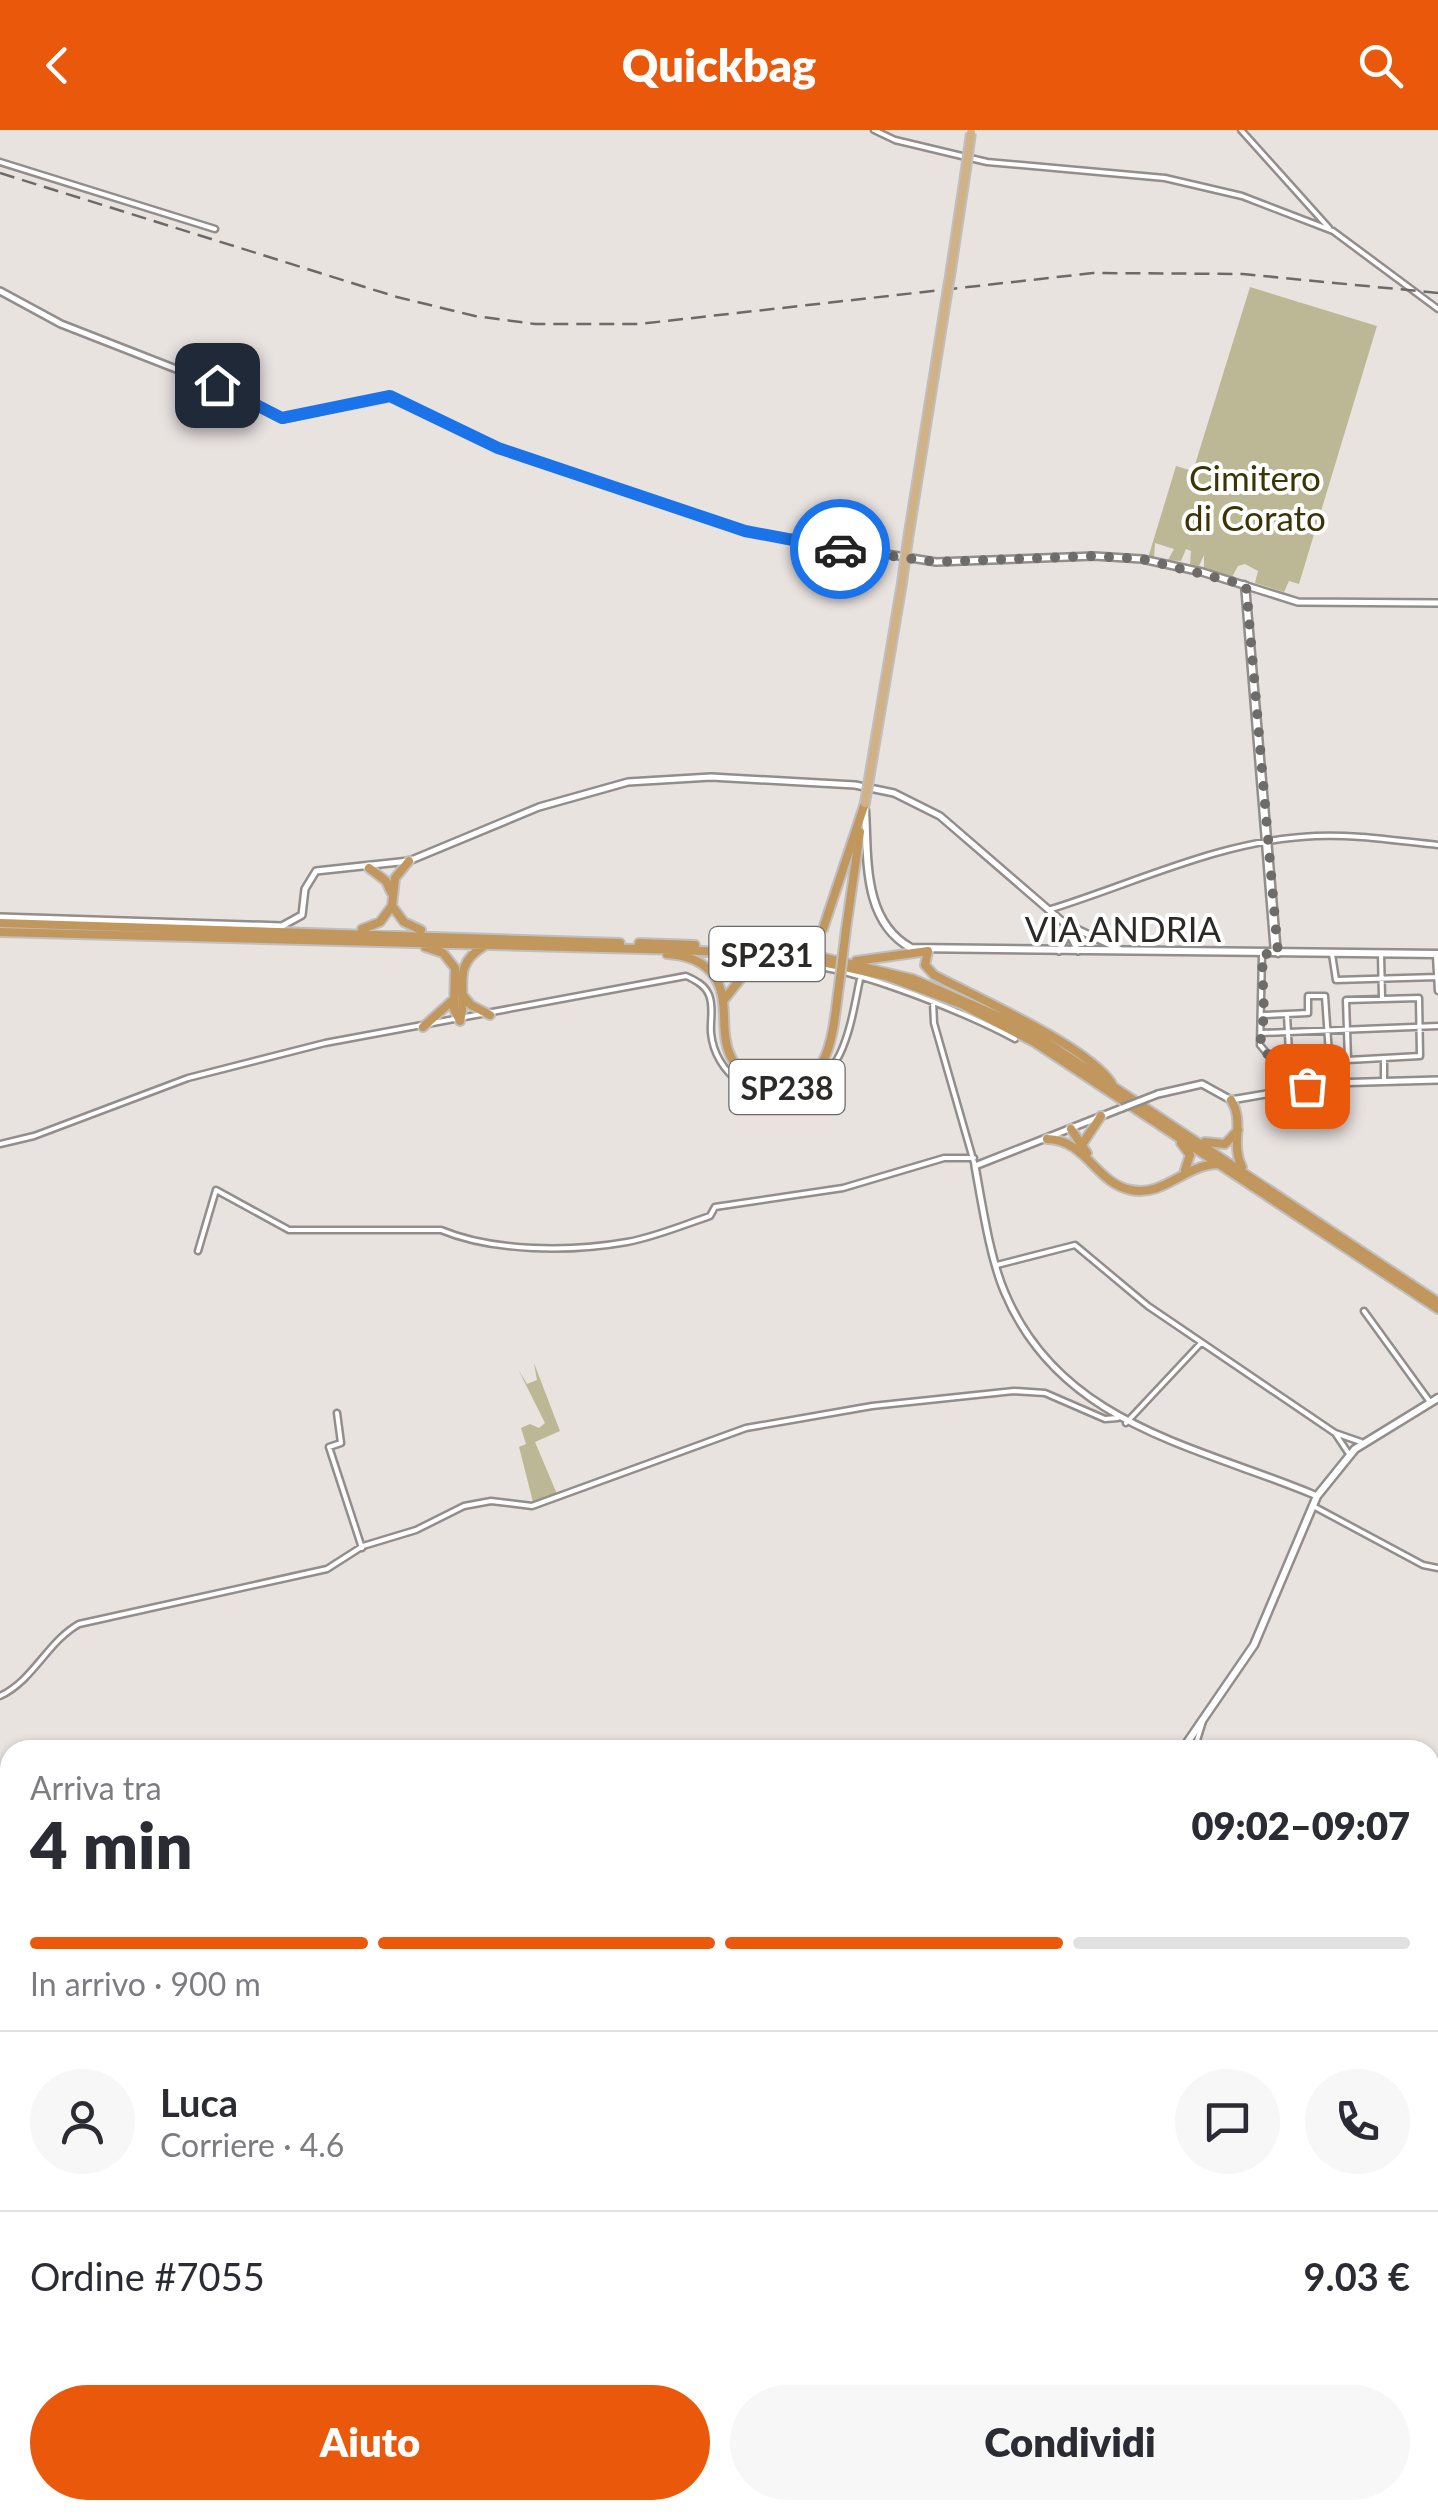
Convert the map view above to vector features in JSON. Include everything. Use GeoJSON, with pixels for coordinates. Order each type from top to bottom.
{"type":"FeatureCollection","features":[{"type":"Feature","properties":{"kind":"highway","name":"SP238"},"geometry":{"type":"LineString","coordinates":[[724,1001],[726,1043],[733,1062],[755,1082],[784,1088],[812,1077],[823,1065],[839,986],[865,803]]}},
{"type":"Feature","properties":{"kind":"highway"},"geometry":{"type":"LineString","coordinates":[[766,950],[803,948],[822,929],[865,803]]}},
{"type":"Feature","properties":{"kind":"highway"},"geometry":{"type":"LineString","coordinates":[[390,879],[409,861]]}},
{"type":"Feature","properties":{"kind":"highway"},"geometry":{"type":"LineString","coordinates":[[324,932],[331,928],[365,929],[380,922],[392,906],[390,866]]}},
{"type":"Feature","properties":{"kind":"highway"},"geometry":{"type":"LineString","coordinates":[[369,868],[390,879]]}},
{"type":"Feature","properties":{"kind":"highway"},"geometry":{"type":"LineString","coordinates":[[392,906],[404,922],[416,929],[486,940]]}},
{"type":"Feature","properties":{"kind":"highway","name":"SP231"},"geometry":{"type":"LineString","coordinates":[[0,920],[776,954],[826,961],[917,986],[987,1016],[1246,1172],[1438,1305]]}},
{"type":"Feature","properties":{"kind":"highway","name":"SP231"},"geometry":{"type":"LineString","coordinates":[[0,932],[396,942],[486,940],[766,950],[852,962],[913,979],[1025,1028],[1219,1164],[1438,1305]]}},
{"type":"Feature","properties":{"kind":"highway"},"geometry":{"type":"LineString","coordinates":[[460,1020],[463,964],[486,940]]}},
{"type":"Feature","properties":{"kind":"highway"},"geometry":{"type":"LineString","coordinates":[[396,942],[436,949],[450,959],[457,976],[453,1000],[460,1020]]}},
{"type":"Feature","properties":{"kind":"highway"},"geometry":{"type":"LineString","coordinates":[[598,947],[692,958],[713,974],[724,1001]]}},
{"type":"Feature","properties":{"kind":"highway"},"geometry":{"type":"LineString","coordinates":[[852,962],[928,951],[925,964],[934,976],[1074,1052],[1101,1069],[1114,1088]]}},
{"type":"Feature","properties":{"kind":"highway"},"geometry":{"type":"LineString","coordinates":[[724,1001],[736,980],[759,962],[777,958],[826,961]]}},
{"type":"Feature","properties":{"kind":"highway"},"geometry":{"type":"LineString","coordinates":[[460,991],[471,1005],[490,1015]]}},
{"type":"Feature","properties":{"kind":"highway"},"geometry":{"type":"LineString","coordinates":[[423,1026],[453,1000]]}},
{"type":"Feature","properties":{"kind":"highway"},"geometry":{"type":"LineString","coordinates":[[1231,1100],[1239,1116],[1236,1154],[1246,1172]]}},
{"type":"Feature","properties":{"kind":"highway"},"geometry":{"type":"LineString","coordinates":[[1083,1143],[1101,1116]]}},
{"type":"Feature","properties":{"kind":"highway"},"geometry":{"type":"LineString","coordinates":[[1172,1128],[1213,1146],[1231,1140],[1238,1130]]}},
{"type":"Feature","properties":{"kind":"highway"},"geometry":{"type":"LineString","coordinates":[[1172,1128],[1190,1154],[1185,1172]]}},
{"type":"Feature","properties":{"kind":"highway"},"geometry":{"type":"LineString","coordinates":[[1071,1129],[1088,1157]]}},
{"type":"Feature","properties":{"kind":"highway"},"geometry":{"type":"LineString","coordinates":[[1071,1129],[1072,1144]]}},
{"type":"Feature","properties":{"kind":"highway"},"geometry":{"type":"LineString","coordinates":[[1047,1139],[1072,1144],[1107,1178],[1130,1190],[1160,1188],[1185,1172],[1219,1164]]}},
{"type":"Feature","properties":{"kind":"main road","name":"SP238"},"geometry":{"type":"LineString","coordinates":[[865,803],[972,132]]}},
{"type":"Feature","properties":{"kind":"main road"},"geometry":{"type":"LineString","coordinates":[[865,803],[870,886],[876,908],[902,943],[928,951]]}},
{"type":"Feature","properties":{"kind":"main road","name":"VIA ANDRIA"},"geometry":{"type":"LineString","coordinates":[[928,951],[1437,954]]}},
{"type":"Feature","properties":{"kind":"main road"},"geometry":{"type":"LineString","coordinates":[[1189,1740],[1254,1645],[1316,1496],[1363,1443],[1434,1400]]}},
{"type":"Feature","properties":{"kind":"street"},"geometry":{"type":"LineString","coordinates":[[874,130],[895,140],[987,162],[1200,185],[1258,201],[1332,231]]}},
{"type":"Feature","properties":{"kind":"street"},"geometry":{"type":"LineString","coordinates":[[1241,130],[1332,231],[1438,309]]}},
{"type":"Feature","properties":{"kind":"street"},"geometry":{"type":"LineString","coordinates":[[0,162],[215,229]]}},
{"type":"Feature","properties":{"kind":"street"},"geometry":{"type":"LineString","coordinates":[[0,291],[62,324],[217,385],[282,418],[390,396],[498,448],[745,531],[936,562],[1094,556],[1142,559],[1298,602],[1438,603]]}},
{"type":"Feature","properties":{"kind":"street"},"geometry":{"type":"LineString","coordinates":[[1245,585],[1276,954]]}},
{"type":"Feature","properties":{"kind":"street"},"geometry":{"type":"LineString","coordinates":[[0,920],[282,926],[302,915],[305,889],[316,871],[409,861],[538,807],[628,782],[711,777],[855,786],[894,793],[940,816],[1064,922],[1137,954]]}},
{"type":"Feature","properties":{"kind":"street"},"geometry":{"type":"LineString","coordinates":[[1048,910],[1171,865],[1268,842],[1316,836],[1438,845]]}},
{"type":"Feature","properties":{"kind":"street"},"geometry":{"type":"LineString","coordinates":[[1064,922],[1078,953]]}},
{"type":"Feature","properties":{"kind":"street"},"geometry":{"type":"LineString","coordinates":[[1058,952],[1069,931]]}},
{"type":"Feature","properties":{"kind":"street"},"geometry":{"type":"LineString","coordinates":[[1078,953],[1083,940],[1079,931]]}},
{"type":"Feature","properties":{"kind":"street"},"geometry":{"type":"LineString","coordinates":[[1262,954],[1264,1015],[1260,1045],[1307,1086]]}},
{"type":"Feature","properties":{"kind":"street"},"geometry":{"type":"LineString","coordinates":[[1332,954],[1336,980],[1437,977]]}},
{"type":"Feature","properties":{"kind":"street"},"geometry":{"type":"LineString","coordinates":[[1381,954],[1382,998]]}},
{"type":"Feature","properties":{"kind":"street"},"geometry":{"type":"LineString","coordinates":[[1437,954],[1438,991]]}},
{"type":"Feature","properties":{"kind":"street"},"geometry":{"type":"LineString","coordinates":[[772,977],[772,967],[780,965],[860,979],[934,1000],[1016,1039]]}},
{"type":"Feature","properties":{"kind":"street"},"geometry":{"type":"LineString","coordinates":[[0,1144],[34,1136],[188,1078],[325,1042],[490,1015],[686,976],[706,989],[711,998],[711,1036],[724,1067],[750,1090],[786,1096],[802,1092],[832,1068],[848,1035],[860,979]]}},
{"type":"Feature","properties":{"kind":"street"},"geometry":{"type":"LineString","coordinates":[[1264,1015],[1308,1013],[1308,996],[1325,996],[1330,1083]]}},
{"type":"Feature","properties":{"kind":"street"},"geometry":{"type":"LineString","coordinates":[[1418,998],[1421,1027],[1420,1056],[1348,1060],[1346,1000],[1418,998]]}},
{"type":"Feature","properties":{"kind":"street"},"geometry":{"type":"LineString","coordinates":[[934,1000],[934,1023],[974,1158],[1004,1292],[1031,1340],[1070,1382],[1126,1424],[1316,1496]]}},
{"type":"Feature","properties":{"kind":"street"},"geometry":{"type":"LineString","coordinates":[[1287,1014],[1289,1053]]}},
{"type":"Feature","properties":{"kind":"street"},"geometry":{"type":"LineString","coordinates":[[1261,1033],[1438,1026]]}},
{"type":"Feature","properties":{"kind":"street"},"geometry":{"type":"LineString","coordinates":[[1266,1054],[1330,1052]]}},
{"type":"Feature","properties":{"kind":"street"},"geometry":{"type":"LineString","coordinates":[[1384,1058],[1384,1081]]}},
{"type":"Feature","properties":{"kind":"street"},"geometry":{"type":"LineString","coordinates":[[975,1166],[1158,1094],[1202,1084],[1231,1100],[1330,1083],[1438,1080]]}},
{"type":"Feature","properties":{"kind":"street"},"geometry":{"type":"LineString","coordinates":[[198,1251],[216,1190],[289,1230],[441,1230],[461,1238],[517,1244],[596,1246],[631,1241],[710,1216],[715,1206],[843,1188],[944,1158],[974,1158]]}},
{"type":"Feature","properties":{"kind":"street"},"geometry":{"type":"LineString","coordinates":[[997,1265],[1075,1245],[1148,1306],[1335,1433],[1363,1443]]}},
{"type":"Feature","properties":{"kind":"street"},"geometry":{"type":"LineString","coordinates":[[1364,1312],[1434,1400]]}},
{"type":"Feature","properties":{"kind":"street"},"geometry":{"type":"LineString","coordinates":[[1126,1424],[1202,1343]]}},
{"type":"Feature","properties":{"kind":"street"},"geometry":{"type":"LineString","coordinates":[[0,1696],[27,1678],[63,1633],[79,1624],[327,1569],[362,1548],[416,1530],[464,1506],[490,1501],[532,1506],[746,1428],[872,1406],[1014,1391],[1046,1393],[1104,1418],[1118,1418]]}},
{"type":"Feature","properties":{"kind":"street"},"geometry":{"type":"LineString","coordinates":[[337,1413],[341,1442],[329,1447],[362,1548]]}},
{"type":"Feature","properties":{"kind":"street"},"geometry":{"type":"LineString","coordinates":[[1335,1433],[1350,1455]]}},
{"type":"Feature","properties":{"kind":"street"},"geometry":{"type":"LineString","coordinates":[[1311,1505],[1422,1565],[1438,1568]]}},
{"type":"Feature","properties":{"kind":"street"},"geometry":{"type":"LineString","coordinates":[[1197,1740],[1204,1718]]}},
{"type":"Feature","properties":{"kind":"green space","name":"Cimitero di Corato"},"geometry":{"type":"Polygon","coordinates":[[[1250,287],[1377,326],[1299,584],[1289,581],[1284,592],[1255,583],[1258,571],[1245,564],[1238,566],[1232,577],[1204,568],[1204,555],[1199,566],[1190,564],[1191,551],[1186,549],[1181,561],[1168,560],[1174,549],[1155,543],[1154,559],[1148,558],[1176,466],[1193,471],[1250,287]]]}},
{"type":"Feature","properties":{"kind":"green space"},"geometry":{"type":"Polygon","coordinates":[[[534,1363],[560,1431],[535,1442],[557,1494],[533,1502],[519,1447],[526,1444],[521,1428],[530,1424],[539,1428],[545,1423],[518,1369],[527,1384],[537,1380],[534,1363]]]}},
{"type":"Feature","properties":{"kind":"railway"},"geometry":{"type":"LineString","coordinates":[[0,173],[397,297],[475,316],[535,324],[639,324],[1093,273],[1243,274],[1438,293]]}},
{"type":"Feature","properties":{"kind":"way so far"},"geometry":{"type":"LineString","coordinates":[[840,549],[936,562],[1094,556],[1142,559],[1246,585],[1278,954],[1262,954],[1264,1024],[1260,1045],[1274,1062],[1306,1080],[1307,1086]]}},
{"type":"Feature","properties":{"kind":"route"},"geometry":{"type":"LineString","coordinates":[[217,385],[282,418],[390,396],[498,448],[745,531],[840,549]]}}]}
